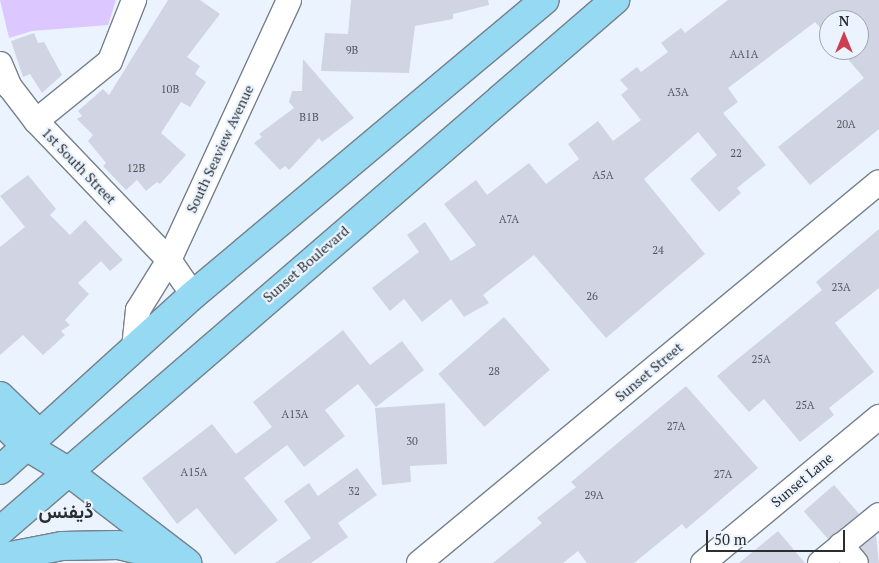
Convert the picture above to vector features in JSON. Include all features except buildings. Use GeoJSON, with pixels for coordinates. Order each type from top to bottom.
{"type":"FeatureCollection","features":[{"type":"Feature","properties":{"kind":"main road"},"geometry":{"type":"LineString","coordinates":[[0,470],[193,295],[544,0]]}},
{"type":"Feature","properties":{"kind":"main road","name":"Sunset Boulevard"},"geometry":{"type":"LineString","coordinates":[[0,531],[66,470],[614,0]]}},
{"type":"Feature","properties":{"kind":"main road"},"geometry":{"type":"LineString","coordinates":[[0,396],[33,440],[66,470],[185,561]]}},
{"type":"Feature","properties":{"kind":"main road"},"geometry":{"type":"LineString","coordinates":[[0,420],[33,440]]}},
{"type":"Feature","properties":{"kind":"main road"},"geometry":{"type":"LineString","coordinates":[[0,558],[62,546],[118,545],[185,561]]}},
{"type":"Feature","properties":{"kind":"street"},"geometry":{"type":"LineString","coordinates":[[36,121],[110,61],[134,0]]}},
{"type":"Feature","properties":{"kind":"street","name":"South Seaview Avenue"},"geometry":{"type":"LineString","coordinates":[[134,348],[138,310],[168,260],[289,0]]}},
{"type":"Feature","properties":{"kind":"street","name":"1st South Street"},"geometry":{"type":"LineString","coordinates":[[0,64],[10,86],[36,121],[168,260]]}},
{"type":"Feature","properties":{"kind":"street","name":"Sunset Street"},"geometry":{"type":"LineString","coordinates":[[418,563],[879,182]]}},
{"type":"Feature","properties":{"kind":"street"},"geometry":{"type":"LineString","coordinates":[[168,260],[193,295]]}},
{"type":"Feature","properties":{"kind":"street","name":"Sunset Lane"},"geometry":{"type":"LineString","coordinates":[[703,563],[879,417]]}},
{"type":"Feature","properties":{"kind":"street"},"geometry":{"type":"LineString","coordinates":[[820,563],[879,515]]}},
{"type":"Feature","properties":{"kind":"street"},"geometry":{"type":"LineString","coordinates":[[841,545],[856,563]]}},
{"type":"Feature","properties":{"kind":"shaded area"},"geometry":{"type":"Polygon","coordinates":[[[0,0],[116,0],[108,25],[32,31],[9,38],[0,0]]]}},
{"type":"Feature","properties":{"kind":"district","name":"ڈیفنس"},"geometry":{"type":"Point","coordinates":[66,511]}}]}
